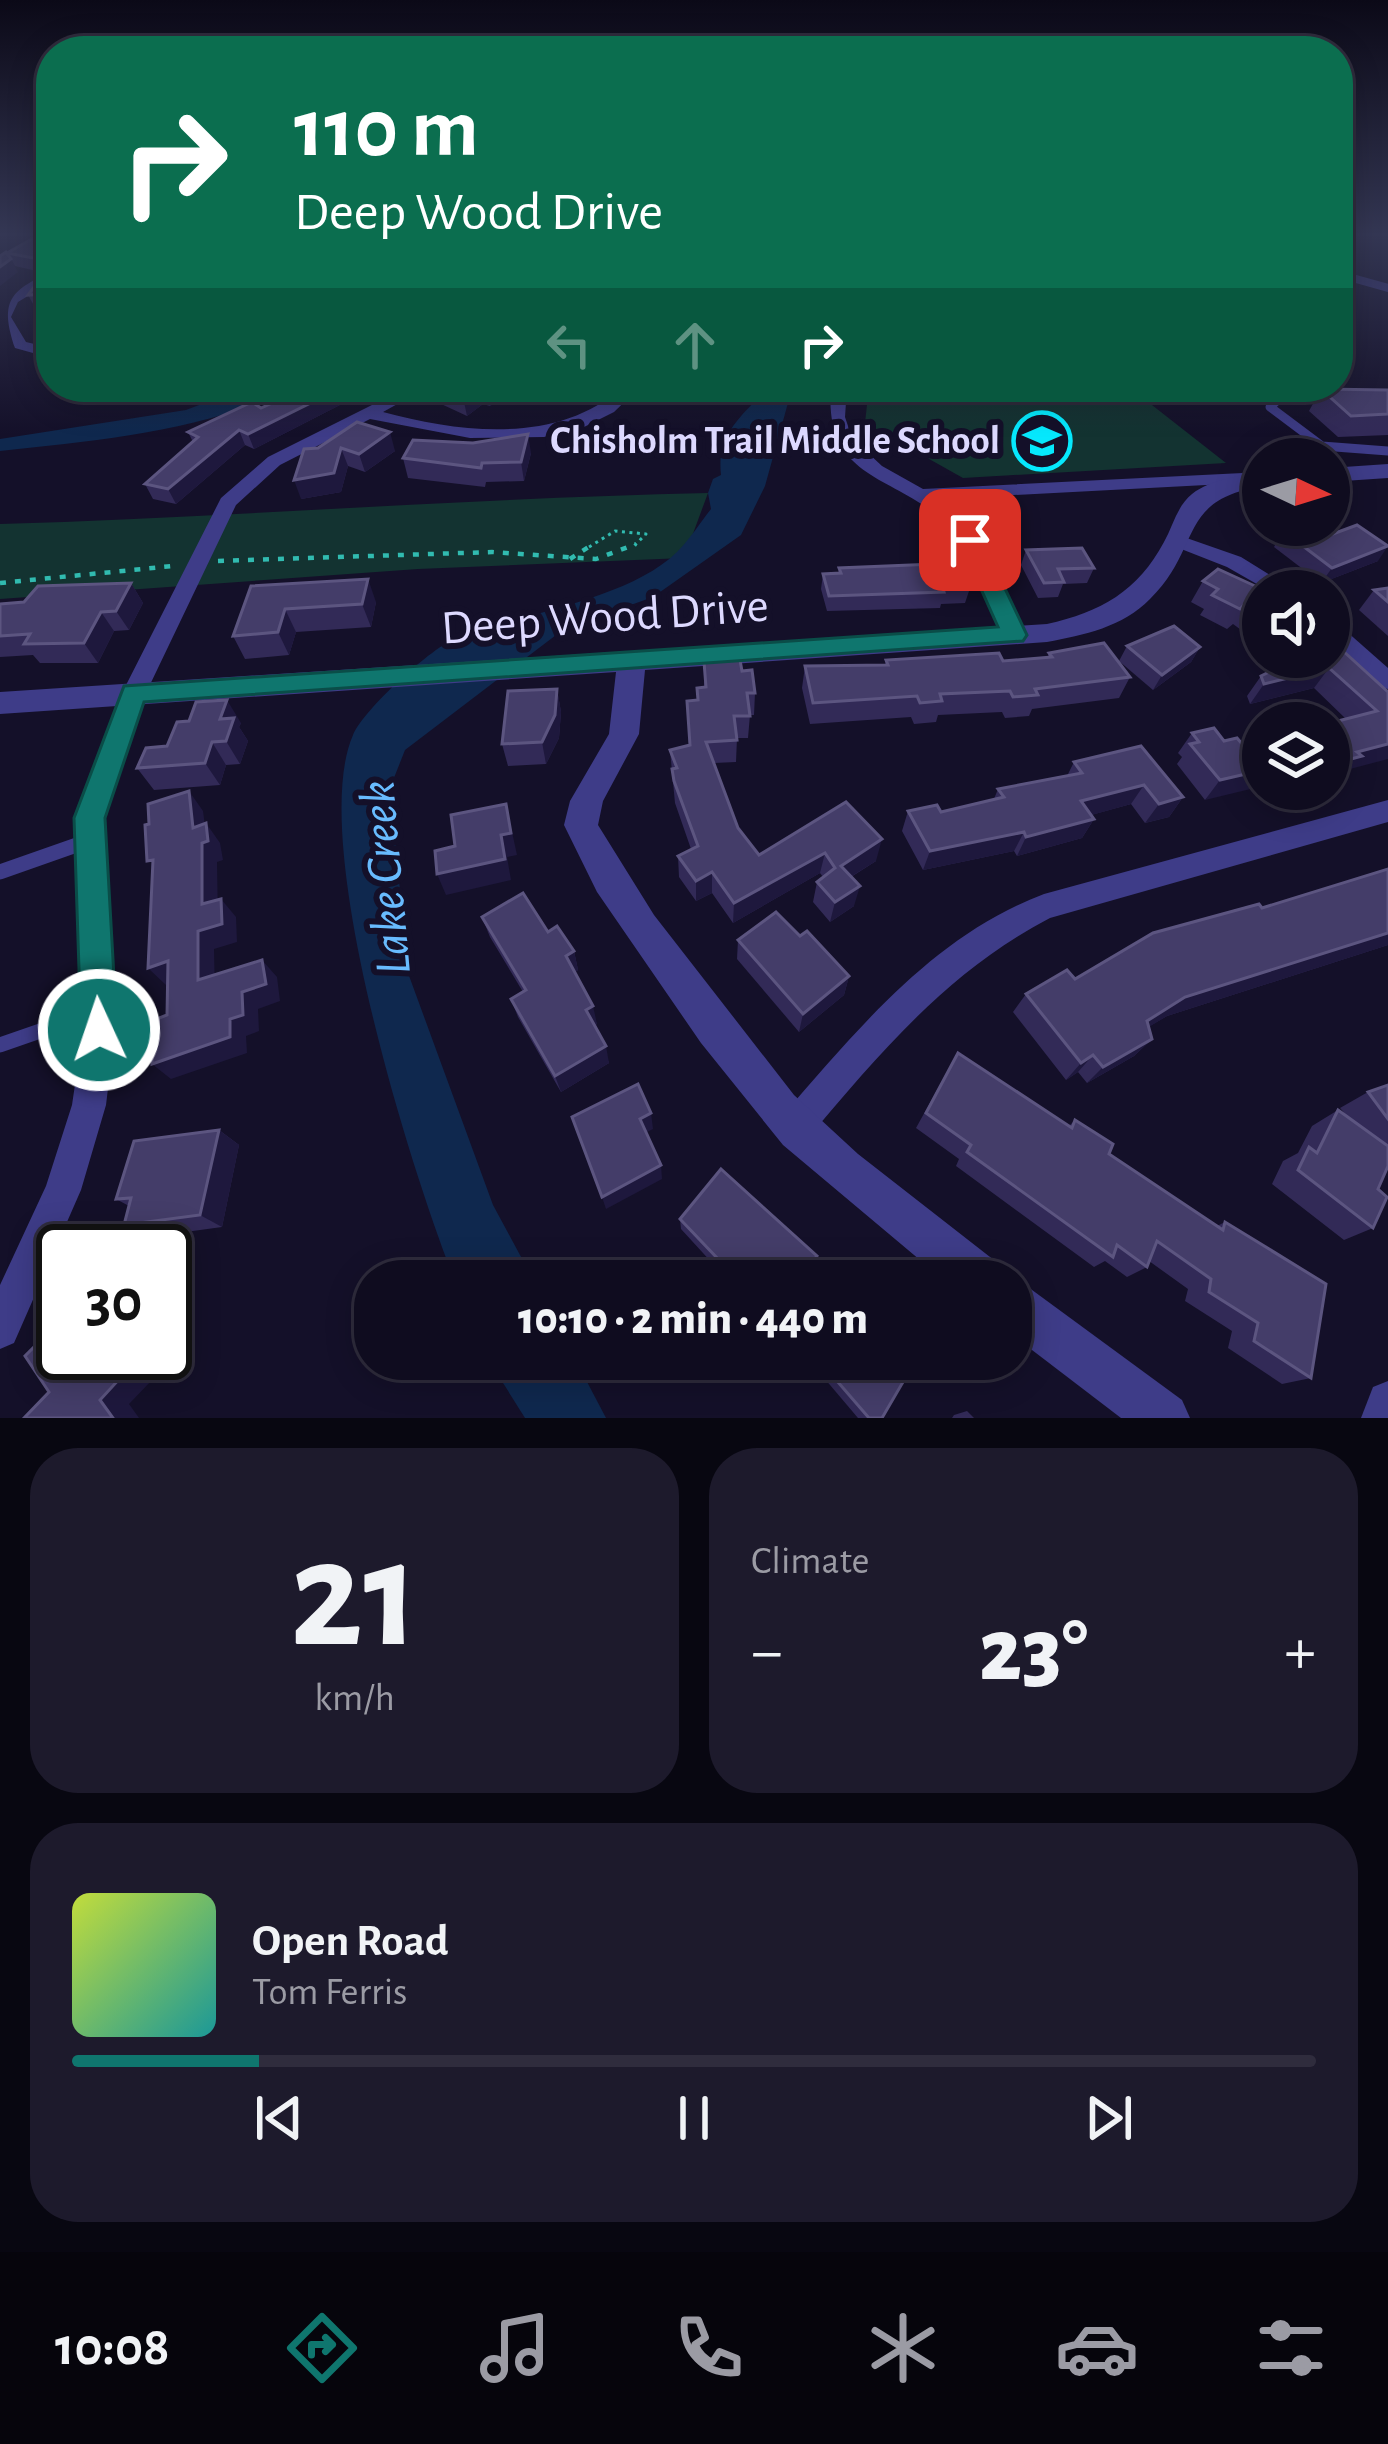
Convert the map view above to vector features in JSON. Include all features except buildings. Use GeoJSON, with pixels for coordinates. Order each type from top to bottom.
{"type":"FeatureCollection","features":[{"type":"Feature","properties":{"kind":"street"},"geometry":{"type":"LineString","coordinates":[[11,301],[4,317],[15,341],[36,348]]}},
{"type":"Feature","properties":{"kind":"street"},"geometry":{"type":"LineString","coordinates":[[0,1329],[69,1168],[95,1070],[98,1010],[89,841],[98,786],[134,693],[228,502],[274,460],[390,402]]}},
{"type":"Feature","properties":{"kind":"street"},"geometry":{"type":"LineString","coordinates":[[368,413],[434,431],[541,430],[604,414],[616,402]]}},
{"type":"Feature","properties":{"kind":"street"},"geometry":{"type":"LineString","coordinates":[[837,402],[834,425],[843,445],[871,467],[926,494],[970,540],[1014,635]]}},
{"type":"Feature","properties":{"kind":"street"},"geometry":{"type":"LineString","coordinates":[[1350,474],[1388,471]]}},
{"type":"Feature","properties":{"kind":"street"},"geometry":{"type":"LineString","coordinates":[[926,494],[1242,479]]}},
{"type":"Feature","properties":{"kind":"street","name":"Deep Wood Drive"},"geometry":{"type":"LineString","coordinates":[[0,703],[1076,628],[1126,609],[1151,586],[1203,496],[1242,484]]}},
{"type":"Feature","properties":{"kind":"street"},"geometry":{"type":"LineString","coordinates":[[1350,491],[1388,489]]}},
{"type":"Feature","properties":{"kind":"street","name":"Deep Wood Drive"},"geometry":{"type":"LineString","coordinates":[[1178,541],[1221,504],[1242,500]]}},
{"type":"Feature","properties":{"kind":"street"},"geometry":{"type":"LineString","coordinates":[[1178,541],[1248,570]]}},
{"type":"Feature","properties":{"kind":"street"},"geometry":{"type":"LineString","coordinates":[[1350,647],[1388,681]]}},
{"type":"Feature","properties":{"kind":"street"},"geometry":{"type":"LineString","coordinates":[[630,661],[631,695],[623,735],[590,794],[581,824],[586,845],[625,908],[794,1127],[956,1260]]}},
{"type":"Feature","properties":{"kind":"street"},"geometry":{"type":"LineString","coordinates":[[794,1127],[905,1001],[952,958],[1005,924],[1065,901],[1388,811]]}},
{"type":"Feature","properties":{"kind":"street"},"geometry":{"type":"LineString","coordinates":[[1032,1320],[1164,1418]]}},
{"type":"Feature","properties":{"kind":"street"},"geometry":{"type":"LineString","coordinates":[[1382,1418],[1388,1402]]}},
{"type":"Feature","properties":{"kind":"lane"},"geometry":{"type":"LineString","coordinates":[[1276,402],[1270,407],[1318,448],[1332,453],[1388,451]]}},
{"type":"Feature","properties":{"kind":"lane"},"geometry":{"type":"LineString","coordinates":[[0,872],[89,841]]}},
{"type":"Feature","properties":{"kind":"lane"},"geometry":{"type":"LineString","coordinates":[[0,1045],[98,1010]]}},
{"type":"Feature","properties":{"kind":"path"},"geometry":{"type":"LineString","coordinates":[[218,561],[492,552],[570,559],[619,554],[646,534],[633,529],[610,533],[570,559]]}},
{"type":"Feature","properties":{"kind":"path"},"geometry":{"type":"LineString","coordinates":[[0,584],[181,566]]}},
{"type":"Feature","properties":{"kind":"green space","name":"Chisholm Trail Middle School"},"geometry":{"type":"Polygon","coordinates":[[[867,402],[1148,402],[1226,463],[963,478],[865,423],[867,402]]]}},
{"type":"Feature","properties":{"kind":"green space"},"geometry":{"type":"Polygon","coordinates":[[[708,493],[684,558],[418,569],[0,599],[0,524],[708,493]]]}},
{"type":"Feature","properties":{"kind":"water"},"geometry":{"type":"Polygon","coordinates":[[[207,402],[259,402],[187,424],[113,438],[0,451],[0,439],[186,410],[207,402]]]}},
{"type":"Feature","properties":{"kind":"water","name":"Lake Creek"},"geometry":{"type":"Polygon","coordinates":[[[754,402],[788,402],[765,486],[741,535],[653,597],[564,629],[405,750],[390,788],[408,973],[493,1205],[523,1260],[447,1260],[391,1088],[353,925],[343,849],[342,784],[353,735],[384,695],[446,643],[603,594],[677,552],[711,509],[708,493],[713,479],[721,475],[729,432],[754,402]]]}},
{"type":"Feature","properties":{"kind":"water"},"geometry":{"type":"Polygon","coordinates":[[[501,1380],[586,1380],[606,1418],[525,1418],[501,1380]]]}},
{"type":"Feature","properties":{"kind":"place","name":"Chisholm Trail Middle School"},"geometry":{"type":"Point","coordinates":[1042,441]}},
{"type":"Feature","properties":{"kind":"route"},"geometry":{"type":"LineString","coordinates":[[99,1030],[90,818],[134,693],[1014,635],[970,540]]}}]}
